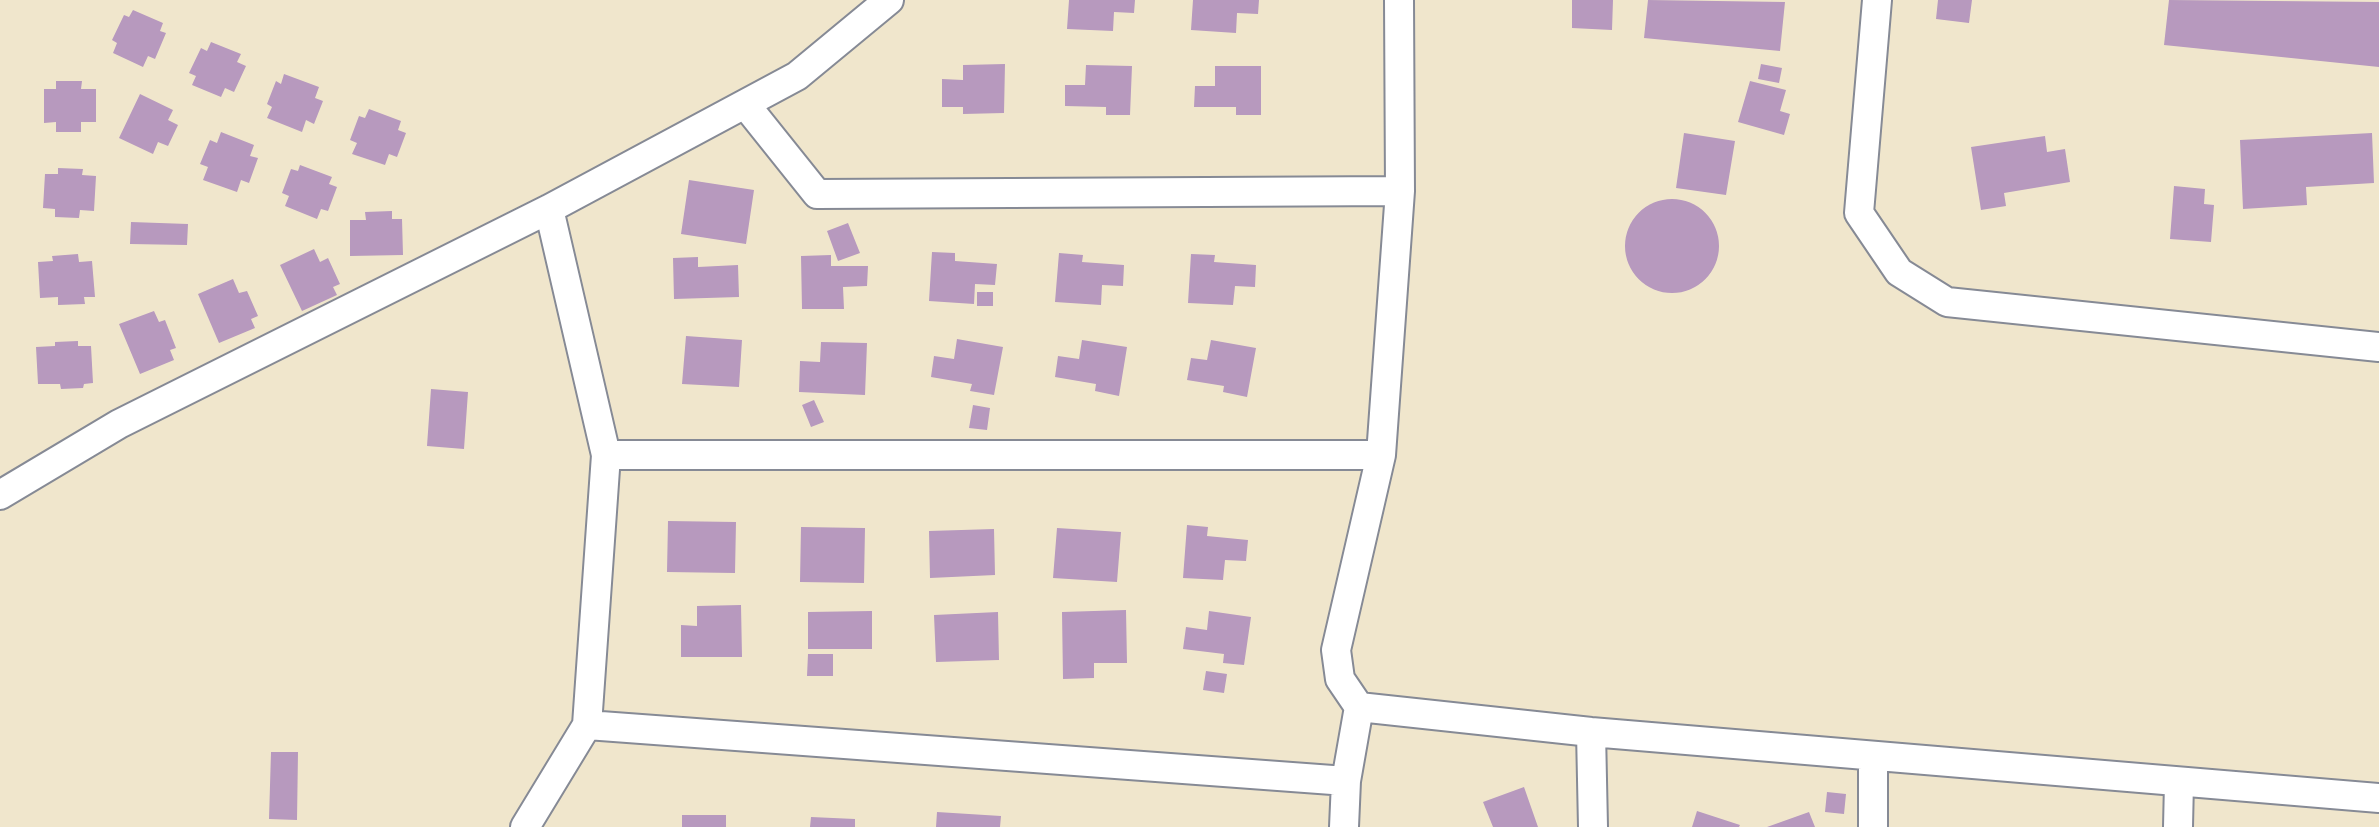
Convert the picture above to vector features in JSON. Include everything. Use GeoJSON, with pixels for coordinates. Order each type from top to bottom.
{"type":"FeatureCollection","features":[{"type":"Feature","properties":{"kind":"street"},"geometry":{"type":"LineString","coordinates":[[0,495],[119,424],[549,209],[797,76],[889,0]]}},
{"type":"Feature","properties":{"kind":"street"},"geometry":{"type":"LineString","coordinates":[[1344,827],[1346,781],[1359,706],[1340,679],[1336,650],[1380,455],[1400,191],[1399,0]]}},
{"type":"Feature","properties":{"kind":"street"},"geometry":{"type":"LineString","coordinates":[[1877,0],[1860,213],[1899,272],[1947,302],[2379,347]]}},
{"type":"Feature","properties":{"kind":"street"},"geometry":{"type":"LineString","coordinates":[[745,104],[817,194],[1400,191]]}},
{"type":"Feature","properties":{"kind":"street"},"geometry":{"type":"LineString","coordinates":[[525,827],[587,725],[606,456],[549,209]]}},
{"type":"Feature","properties":{"kind":"street"},"geometry":{"type":"LineString","coordinates":[[606,456],[1380,455]]}},
{"type":"Feature","properties":{"kind":"street"},"geometry":{"type":"LineString","coordinates":[[1359,706],[1591,732],[2379,798]]}},
{"type":"Feature","properties":{"kind":"street"},"geometry":{"type":"LineString","coordinates":[[587,725],[1346,781]]}},
{"type":"Feature","properties":{"kind":"street"},"geometry":{"type":"LineString","coordinates":[[1591,732],[1593,827]]}},
{"type":"Feature","properties":{"kind":"street"},"geometry":{"type":"LineString","coordinates":[[1873,756],[1873,827]]}},
{"type":"Feature","properties":{"kind":"street"},"geometry":{"type":"LineString","coordinates":[[2178,782],[2178,827]]}},
{"type":"Feature","properties":{"kind":"building"},"geometry":{"type":"Polygon","coordinates":[[[1069,0],[1135,0],[1134,13],[1114,12],[1113,31],[1067,29],[1069,0]]]}},
{"type":"Feature","properties":{"kind":"building"},"geometry":{"type":"Polygon","coordinates":[[[1193,0],[1259,0],[1258,14],[1237,13],[1236,33],[1191,30],[1193,0]]]}},
{"type":"Feature","properties":{"kind":"building"},"geometry":{"type":"Polygon","coordinates":[[[1572,0],[1613,0],[1612,30],[1572,28],[1572,0]]]}},
{"type":"Feature","properties":{"kind":"building"},"geometry":{"type":"Polygon","coordinates":[[[1648,0],[1785,2],[1780,51],[1644,38],[1648,0]]]}},
{"type":"Feature","properties":{"kind":"building"},"geometry":{"type":"Polygon","coordinates":[[[1938,0],[1972,0],[1969,23],[1936,19],[1938,0]]]}},
{"type":"Feature","properties":{"kind":"building"},"geometry":{"type":"Polygon","coordinates":[[[2169,0],[2379,2],[2379,67],[2164,45],[2169,0]]]}},
{"type":"Feature","properties":{"kind":"building"},"geometry":{"type":"Polygon","coordinates":[[[133,10],[163,23],[160,31],[166,33],[155,59],[148,56],[143,67],[113,53],[117,43],[112,40],[124,15],[129,17],[133,10]]]}},
{"type":"Feature","properties":{"kind":"building"},"geometry":{"type":"Polygon","coordinates":[[[211,42],[241,54],[237,62],[246,66],[234,92],[225,88],[221,97],[192,85],[196,76],[189,73],[201,48],[207,51],[211,42]]]}},
{"type":"Feature","properties":{"kind":"building"},"geometry":{"type":"Polygon","coordinates":[[[1005,64],[1004,113],[963,114],[963,107],[942,107],[942,79],[963,80],[963,65],[1005,64]]]}},
{"type":"Feature","properties":{"kind":"building"},"geometry":{"type":"Polygon","coordinates":[[[1761,64],[1782,68],[1779,83],[1758,79],[1761,64]]]}},
{"type":"Feature","properties":{"kind":"building"},"geometry":{"type":"Polygon","coordinates":[[[1086,65],[1132,66],[1130,115],[1106,115],[1106,107],[1065,106],[1065,85],[1085,85],[1086,65]]]}},
{"type":"Feature","properties":{"kind":"building"},"geometry":{"type":"Polygon","coordinates":[[[1215,66],[1261,66],[1261,115],[1236,115],[1236,107],[1194,107],[1195,86],[1215,86],[1215,66]]]}},
{"type":"Feature","properties":{"kind":"building"},"geometry":{"type":"Polygon","coordinates":[[[284,74],[319,87],[315,98],[323,101],[314,124],[306,120],[302,132],[267,118],[272,107],[267,104],[276,81],[281,84],[284,74]]]}},
{"type":"Feature","properties":{"kind":"building"},"geometry":{"type":"Polygon","coordinates":[[[56,81],[82,81],[81,89],[96,89],[96,122],[81,122],[81,132],[56,132],[56,122],[44,123],[44,89],[56,89],[56,81]]]}},
{"type":"Feature","properties":{"kind":"building"},"geometry":{"type":"Polygon","coordinates":[[[1750,81],[1786,90],[1780,111],[1790,114],[1784,135],[1738,122],[1750,81]]]}},
{"type":"Feature","properties":{"kind":"building"},"geometry":{"type":"Polygon","coordinates":[[[140,94],[173,110],[168,120],[178,125],[168,146],[158,142],[153,154],[119,138],[140,94]]]}},
{"type":"Feature","properties":{"kind":"building"},"geometry":{"type":"Polygon","coordinates":[[[369,109],[401,121],[398,130],[406,133],[397,157],[389,154],[385,165],[352,154],[357,143],[350,140],[359,116],[365,118],[369,109]]]}},
{"type":"Feature","properties":{"kind":"building"},"geometry":{"type":"Polygon","coordinates":[[[221,132],[254,145],[250,156],[258,158],[249,183],[241,180],[237,192],[203,180],[208,167],[200,164],[210,140],[217,143],[221,132]]]}},
{"type":"Feature","properties":{"kind":"building"},"geometry":{"type":"Polygon","coordinates":[[[1684,133],[1735,141],[1726,195],[1676,188],[1684,133]]]}},
{"type":"Feature","properties":{"kind":"building"},"geometry":{"type":"Polygon","coordinates":[[[2372,133],[2374,183],[2306,187],[2307,205],[2243,209],[2240,140],[2372,133]]]}},
{"type":"Feature","properties":{"kind":"building"},"geometry":{"type":"Polygon","coordinates":[[[2045,136],[2047,152],[2065,149],[2070,182],[2004,193],[2006,206],[1981,210],[1971,147],[2045,136]]]}},
{"type":"Feature","properties":{"kind":"building"},"geometry":{"type":"Polygon","coordinates":[[[300,165],[332,177],[329,184],[337,187],[328,211],[321,209],[317,219],[285,206],[289,196],[282,193],[291,169],[298,171],[300,165]]]}},
{"type":"Feature","properties":{"kind":"building"},"geometry":{"type":"Polygon","coordinates":[[[58,168],[83,169],[82,175],[96,176],[94,211],[80,210],[79,218],[55,217],[55,209],[43,208],[45,174],[58,174],[58,168]]]}},
{"type":"Feature","properties":{"kind":"building"},"geometry":{"type":"Polygon","coordinates":[[[689,180],[754,190],[746,244],[681,234],[689,180]]]}},
{"type":"Feature","properties":{"kind":"building"},"geometry":{"type":"Polygon","coordinates":[[[2174,186],[2205,189],[2204,204],[2214,205],[2211,242],[2170,239],[2174,186]]]}},
{"type":"Feature","properties":{"kind":"building"},"geometry":{"type":"Polygon","coordinates":[[[1672,199],[1690,203],[1705,213],[1715,228],[1719,246],[1715,264],[1705,279],[1690,289],[1672,293],[1654,289],[1639,279],[1629,264],[1625,246],[1629,228],[1639,213],[1654,203],[1672,199]]]}},
{"type":"Feature","properties":{"kind":"building"},"geometry":{"type":"Polygon","coordinates":[[[392,211],[392,219],[402,219],[403,255],[350,256],[350,220],[366,220],[365,212],[392,211]]]}},
{"type":"Feature","properties":{"kind":"building"},"geometry":{"type":"Polygon","coordinates":[[[131,222],[188,224],[187,245],[130,244],[131,222]]]}},
{"type":"Feature","properties":{"kind":"building"},"geometry":{"type":"Polygon","coordinates":[[[848,223],[860,253],[838,261],[827,231],[848,223]]]}},
{"type":"Feature","properties":{"kind":"building"},"geometry":{"type":"Polygon","coordinates":[[[314,249],[320,262],[328,258],[340,284],[333,287],[337,295],[302,311],[280,265],[314,249]]]}},
{"type":"Feature","properties":{"kind":"building"},"geometry":{"type":"Polygon","coordinates":[[[932,252],[955,253],[955,261],[997,264],[995,285],[975,284],[974,304],[929,301],[932,252]]]}},
{"type":"Feature","properties":{"kind":"building"},"geometry":{"type":"Polygon","coordinates":[[[1059,253],[1083,255],[1082,262],[1124,265],[1123,286],[1102,285],[1101,305],[1055,302],[1059,253]]]}},
{"type":"Feature","properties":{"kind":"building"},"geometry":{"type":"Polygon","coordinates":[[[78,254],[79,262],[92,261],[95,297],[84,297],[85,304],[58,305],[58,297],[40,298],[38,262],[53,261],[52,256],[78,254]]]}},
{"type":"Feature","properties":{"kind":"building"},"geometry":{"type":"Polygon","coordinates":[[[1191,254],[1215,255],[1214,262],[1256,265],[1255,287],[1235,286],[1233,305],[1188,303],[1191,254]]]}},
{"type":"Feature","properties":{"kind":"building"},"geometry":{"type":"Polygon","coordinates":[[[831,255],[831,266],[868,266],[867,286],[843,287],[844,309],[802,309],[801,256],[831,255]]]}},
{"type":"Feature","properties":{"kind":"building"},"geometry":{"type":"Polygon","coordinates":[[[698,257],[698,267],[738,265],[739,297],[674,299],[673,258],[698,257]]]}},
{"type":"Feature","properties":{"kind":"building"},"geometry":{"type":"Polygon","coordinates":[[[233,279],[239,293],[247,291],[258,316],[251,319],[255,328],[219,343],[198,294],[233,279]]]}},
{"type":"Feature","properties":{"kind":"building"},"geometry":{"type":"Polygon","coordinates":[[[977,292],[993,292],[993,306],[977,306],[977,292]]]}},
{"type":"Feature","properties":{"kind":"building"},"geometry":{"type":"Polygon","coordinates":[[[154,311],[159,322],[165,320],[176,348],[170,350],[174,360],[140,374],[119,324],[154,311]]]}},
{"type":"Feature","properties":{"kind":"building"},"geometry":{"type":"Polygon","coordinates":[[[686,336],[742,340],[739,387],[682,384],[686,336]]]}},
{"type":"Feature","properties":{"kind":"building"},"geometry":{"type":"Polygon","coordinates":[[[957,339],[1003,347],[994,395],[970,391],[972,384],[931,377],[934,356],[954,359],[957,339]]]}},
{"type":"Feature","properties":{"kind":"building"},"geometry":{"type":"Polygon","coordinates":[[[1082,340],[1127,347],[1119,396],[1095,391],[1096,384],[1055,377],[1058,356],[1079,359],[1082,340]]]}},
{"type":"Feature","properties":{"kind":"building"},"geometry":{"type":"Polygon","coordinates":[[[1211,340],[1256,348],[1247,397],[1223,392],[1224,386],[1187,380],[1191,358],[1207,360],[1211,340]]]}},
{"type":"Feature","properties":{"kind":"building"},"geometry":{"type":"Polygon","coordinates":[[[78,341],[78,346],[91,346],[93,383],[84,384],[83,388],[61,389],[60,384],[38,384],[36,347],[55,346],[55,342],[78,341]]]}},
{"type":"Feature","properties":{"kind":"building"},"geometry":{"type":"Polygon","coordinates":[[[821,342],[867,343],[865,395],[799,392],[800,361],[820,362],[821,342]]]}},
{"type":"Feature","properties":{"kind":"building"},"geometry":{"type":"Polygon","coordinates":[[[431,389],[468,392],[464,449],[427,446],[431,389]]]}},
{"type":"Feature","properties":{"kind":"building"},"geometry":{"type":"Polygon","coordinates":[[[814,400],[824,422],[811,427],[802,405],[814,400]]]}},
{"type":"Feature","properties":{"kind":"building"},"geometry":{"type":"Polygon","coordinates":[[[973,405],[990,408],[987,430],[969,428],[973,405]]]}},
{"type":"Feature","properties":{"kind":"building"},"geometry":{"type":"Polygon","coordinates":[[[668,521],[736,522],[735,573],[667,572],[668,521]]]}},
{"type":"Feature","properties":{"kind":"building"},"geometry":{"type":"Polygon","coordinates":[[[1187,525],[1208,527],[1207,536],[1248,540],[1246,561],[1225,560],[1223,580],[1183,578],[1187,525]]]}},
{"type":"Feature","properties":{"kind":"building"},"geometry":{"type":"Polygon","coordinates":[[[801,527],[865,528],[864,583],[800,582],[801,527]]]}},
{"type":"Feature","properties":{"kind":"building"},"geometry":{"type":"Polygon","coordinates":[[[1057,528],[1121,532],[1117,582],[1053,578],[1057,528]]]}},
{"type":"Feature","properties":{"kind":"building"},"geometry":{"type":"Polygon","coordinates":[[[994,529],[995,575],[930,578],[929,531],[994,529]]]}},
{"type":"Feature","properties":{"kind":"building"},"geometry":{"type":"Polygon","coordinates":[[[741,605],[742,657],[681,657],[681,625],[697,626],[697,606],[741,605]]]}},
{"type":"Feature","properties":{"kind":"building"},"geometry":{"type":"Polygon","coordinates":[[[1126,610],[1127,663],[1094,663],[1094,678],[1063,679],[1062,612],[1126,610]]]}},
{"type":"Feature","properties":{"kind":"building"},"geometry":{"type":"Polygon","coordinates":[[[872,611],[872,649],[808,649],[808,612],[872,611]]]}},
{"type":"Feature","properties":{"kind":"building"},"geometry":{"type":"Polygon","coordinates":[[[1209,611],[1251,617],[1244,665],[1223,663],[1224,654],[1183,649],[1186,627],[1207,630],[1209,611]]]}},
{"type":"Feature","properties":{"kind":"building"},"geometry":{"type":"Polygon","coordinates":[[[998,612],[999,660],[936,662],[934,615],[998,612]]]}},
{"type":"Feature","properties":{"kind":"building"},"geometry":{"type":"Polygon","coordinates":[[[808,654],[833,654],[833,676],[807,676],[808,654]]]}},
{"type":"Feature","properties":{"kind":"building"},"geometry":{"type":"Polygon","coordinates":[[[1206,671],[1227,674],[1224,693],[1203,690],[1206,671]]]}},
{"type":"Feature","properties":{"kind":"building"},"geometry":{"type":"Polygon","coordinates":[[[271,752],[298,752],[297,820],[269,819],[271,752]]]}},
{"type":"Feature","properties":{"kind":"building"},"geometry":{"type":"Polygon","coordinates":[[[1524,787],[1538,827],[1493,827],[1483,802],[1524,787]]]}},
{"type":"Feature","properties":{"kind":"building"},"geometry":{"type":"Polygon","coordinates":[[[1827,792],[1846,794],[1844,814],[1825,812],[1827,792]]]}},
{"type":"Feature","properties":{"kind":"building"},"geometry":{"type":"Polygon","coordinates":[[[1697,811],[1740,825],[1739,827],[1692,827],[1697,811]]]}},
{"type":"Feature","properties":{"kind":"building"},"geometry":{"type":"Polygon","coordinates":[[[937,812],[1001,816],[1000,827],[936,827],[937,812]]]}},
{"type":"Feature","properties":{"kind":"building"},"geometry":{"type":"Polygon","coordinates":[[[1809,812],[1815,827],[1767,827],[1809,812]]]}},
{"type":"Feature","properties":{"kind":"building"},"geometry":{"type":"Polygon","coordinates":[[[682,815],[726,815],[726,827],[682,827],[682,815]]]}},
{"type":"Feature","properties":{"kind":"building"},"geometry":{"type":"Polygon","coordinates":[[[811,817],[855,819],[855,827],[810,827],[811,817]]]}}]}
